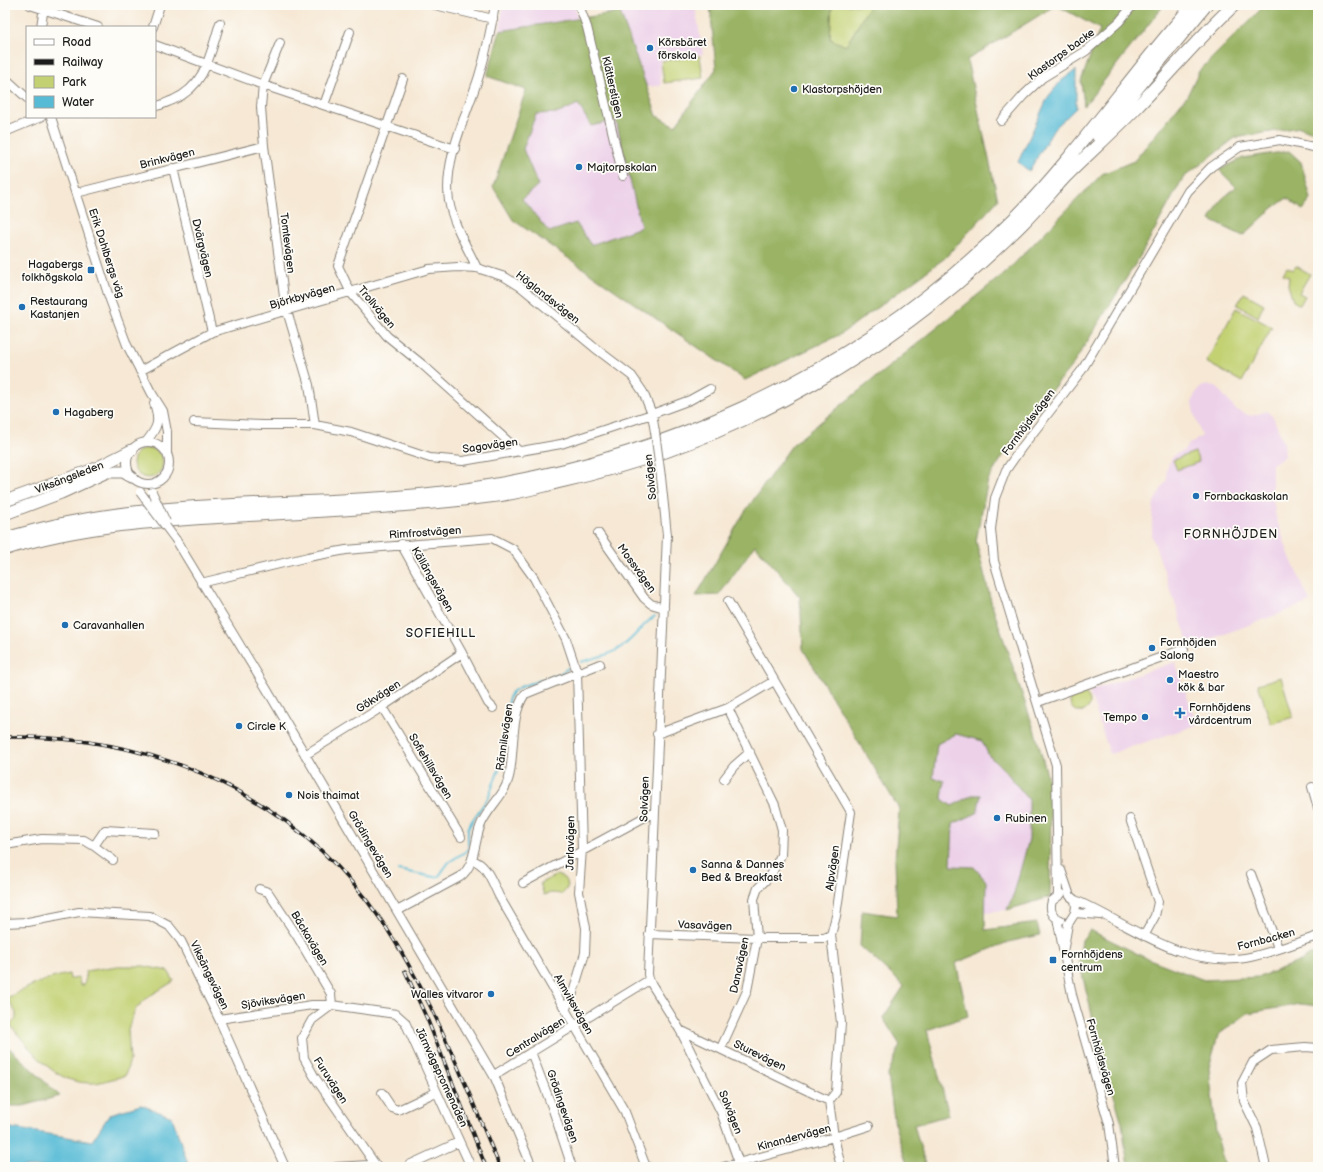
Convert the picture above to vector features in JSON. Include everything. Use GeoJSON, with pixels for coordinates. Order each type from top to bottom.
{"type":"FeatureCollection","features":[{"type":"Feature","properties":{"kind":"highway"},"geometry":{"type":"LineString","coordinates":[[1122,92],[1182,5]]}},
{"type":"Feature","properties":{"kind":"highway"},"geometry":{"type":"LineString","coordinates":[[5,538],[30,531],[92,518],[162,509],[419,495],[503,484],[604,461],[683,434],[732,414],[798,381],[858,345],[918,302],[969,260],[1017,216],[1056,172],[1192,5]]}},
{"type":"Feature","properties":{"kind":"highway"},"geometry":{"type":"LineString","coordinates":[[5,549],[32,541],[93,529],[167,520],[422,505],[507,494],[596,474],[682,446],[736,423],[800,391],[860,356],[903,326],[975,268],[1024,222],[1065,177],[1206,5]]}},
{"type":"Feature","properties":{"kind":"highway"},"geometry":{"type":"LineString","coordinates":[[1065,177],[1135,109],[1234,5]]}},
{"type":"Feature","properties":{"kind":"main road","name":"Viksängsleden"},"geometry":{"type":"LineString","coordinates":[[6,498],[94,470],[132,450]]}},
{"type":"Feature","properties":{"kind":"main road","name":"Viksängsleden"},"geometry":{"type":"LineString","coordinates":[[8,513],[61,493],[107,472],[123,472],[134,479]]}},
{"type":"Feature","properties":{"kind":"street"},"geometry":{"type":"LineString","coordinates":[[30,5],[44,7],[95,26]]}},
{"type":"Feature","properties":{"kind":"street"},"geometry":{"type":"LineString","coordinates":[[153,26],[160,5]]}},
{"type":"Feature","properties":{"kind":"street"},"geometry":{"type":"LineString","coordinates":[[435,5],[493,19]]}},
{"type":"Feature","properties":{"kind":"street"},"geometry":{"type":"LineString","coordinates":[[477,268],[460,234],[449,201],[450,169],[479,76],[495,5]]}},
{"type":"Feature","properties":{"kind":"street","name":"Klätterstigen"},"geometry":{"type":"LineString","coordinates":[[579,5],[587,27],[623,176]]}},
{"type":"Feature","properties":{"kind":"street","name":"Klastorps backe"},"geometry":{"type":"LineString","coordinates":[[1001,121],[1042,78],[1095,44],[1119,22],[1133,5]]}},
{"type":"Feature","properties":{"kind":"street"},"geometry":{"type":"LineString","coordinates":[[41,26],[44,7]]}},
{"type":"Feature","properties":{"kind":"street"},"geometry":{"type":"LineString","coordinates":[[156,106],[181,96],[197,84],[207,65],[220,23]]}},
{"type":"Feature","properties":{"kind":"street"},"geometry":{"type":"LineString","coordinates":[[324,105],[350,32]]}},
{"type":"Feature","properties":{"kind":"street","name":"Tomtevägen"},"geometry":{"type":"LineString","coordinates":[[280,43],[263,85],[261,107],[264,146],[287,311],[309,385],[315,425]]}},
{"type":"Feature","properties":{"kind":"street"},"geometry":{"type":"LineString","coordinates":[[156,45],[263,85],[455,149]]}},
{"type":"Feature","properties":{"kind":"street"},"geometry":{"type":"LineString","coordinates":[[5,78],[26,97]]}},
{"type":"Feature","properties":{"kind":"street","name":"Trollvägen"},"geometry":{"type":"LineString","coordinates":[[403,79],[338,266],[351,293],[387,336],[423,365],[520,452]]}},
{"type":"Feature","properties":{"kind":"street"},"geometry":{"type":"LineString","coordinates":[[5,132],[39,118]]}},
{"type":"Feature","properties":{"kind":"street","name":"Erik Dahlbergs väg"},"geometry":{"type":"LineString","coordinates":[[51,118],[109,296],[127,344],[151,392],[163,411],[167,454]]}},
{"type":"Feature","properties":{"kind":"street","name":"Fornhöjdsvägen"},"geometry":{"type":"LineString","coordinates":[[1115,1167],[1109,1124],[1072,995],[1057,918],[1051,909],[1052,901],[1058,895],[1059,860],[1056,765],[994,560],[992,529],[994,498],[1006,470],[1022,446],[1082,370],[1188,191],[1210,167],[1240,147],[1280,140],[1318,148]]}},
{"type":"Feature","properties":{"kind":"street","name":"Brinkvägen"},"geometry":{"type":"LineString","coordinates":[[76,193],[264,146]]}},
{"type":"Feature","properties":{"kind":"street","name":"Dvärgvägen"},"geometry":{"type":"LineString","coordinates":[[173,168],[212,332]]}},
{"type":"Feature","properties":{"kind":"street","name":"Björkbyvägen"},"geometry":{"type":"LineString","coordinates":[[140,371],[212,332],[351,293],[429,269],[458,267],[477,268]]}},
{"type":"Feature","properties":{"kind":"street","name":"Höglandsvägen"},"geometry":{"type":"LineString","coordinates":[[477,268],[505,277],[632,376],[643,392],[652,414]]}},
{"type":"Feature","properties":{"kind":"street","name":"Sagovägen"},"geometry":{"type":"LineString","coordinates":[[194,422],[263,425],[315,425],[351,432],[430,458],[463,461],[561,444],[690,400],[710,389]]}},
{"type":"Feature","properties":{"kind":"street","name":"Erik Dahlbergs väg"},"geometry":{"type":"LineString","coordinates":[[146,442],[153,434],[158,419],[151,392]]}},
{"type":"Feature","properties":{"kind":"street","name":"Solvägen"},"geometry":{"type":"LineString","coordinates":[[652,414],[656,432],[667,535],[657,734],[648,974],[649,980],[680,1030],[721,1112],[739,1163]]}},
{"type":"Feature","properties":{"kind":"street"},"geometry":{"type":"LineString","coordinates":[[132,450],[139,444],[146,442],[155,443],[162,447],[167,454]]}},
{"type":"Feature","properties":{"kind":"street","name":"Grödingevägen"},"geometry":{"type":"LineString","coordinates":[[132,450],[128,456],[127,466],[140,492],[176,540]]}},
{"type":"Feature","properties":{"kind":"street","name":"Grödingevägen"},"geometry":{"type":"LineString","coordinates":[[167,454],[169,461],[168,470],[165,477],[156,483],[152,492],[176,540],[494,1075],[532,1167]]}},
{"type":"Feature","properties":{"kind":"street"},"geometry":{"type":"LineString","coordinates":[[134,479],[149,485],[156,483]]}},
{"type":"Feature","properties":{"kind":"street"},"geometry":{"type":"LineString","coordinates":[[6,498],[8,513]]}},
{"type":"Feature","properties":{"kind":"street","name":"Mossvägen"},"geometry":{"type":"LineString","coordinates":[[598,533],[644,598],[651,604],[664,608]]}},
{"type":"Feature","properties":{"kind":"street","name":"Rimfrostvägen"},"geometry":{"type":"LineString","coordinates":[[201,583],[308,557],[346,550],[401,544],[492,538],[513,549],[534,578],[566,639],[577,672]]}},
{"type":"Feature","properties":{"kind":"street","name":"Källängsvägen"},"geometry":{"type":"LineString","coordinates":[[401,544],[488,703],[493,708]]}},
{"type":"Feature","properties":{"kind":"street","name":"Alpvägen"},"geometry":{"type":"LineString","coordinates":[[728,601],[851,812],[836,916],[831,935],[841,1023],[836,1092],[829,1101]]}},
{"type":"Feature","properties":{"kind":"street"},"geometry":{"type":"LineString","coordinates":[[1038,702],[1184,649]]}},
{"type":"Feature","properties":{"kind":"street","name":"Gökvägen"},"geometry":{"type":"LineString","coordinates":[[305,755],[382,707],[462,653]]}},
{"type":"Feature","properties":{"kind":"street","name":"Rännilsvägen"},"geometry":{"type":"LineString","coordinates":[[397,911],[460,877],[467,870],[472,860],[480,826],[509,778],[520,701],[525,694],[600,664]]}},
{"type":"Feature","properties":{"kind":"street","name":"Jarlavägen"},"geometry":{"type":"LineString","coordinates":[[565,1010],[572,996],[584,953],[586,928],[579,892],[582,849],[577,672]]}},
{"type":"Feature","properties":{"kind":"street"},"geometry":{"type":"LineString","coordinates":[[657,734],[728,708],[774,681]]}},
{"type":"Feature","properties":{"kind":"street","name":"Sofiehillsvägen"},"geometry":{"type":"LineString","coordinates":[[382,707],[461,837]]}},
{"type":"Feature","properties":{"kind":"street","name":"Danavägen"},"geometry":{"type":"LineString","coordinates":[[721,1048],[747,991],[757,938],[754,899],[758,888],[771,875],[781,855],[782,830],[775,805],[728,708]]}},
{"type":"Feature","properties":{"kind":"street"},"geometry":{"type":"LineString","coordinates":[[724,779],[734,766],[750,752]]}},
{"type":"Feature","properties":{"kind":"street"},"geometry":{"type":"LineString","coordinates":[[1312,787],[1318,808]]}},
{"type":"Feature","properties":{"kind":"street"},"geometry":{"type":"LineString","coordinates":[[523,883],[582,849],[654,812]]}},
{"type":"Feature","properties":{"kind":"street"},"geometry":{"type":"LineString","coordinates":[[1130,819],[1158,902],[1155,916],[1144,936]]}},
{"type":"Feature","properties":{"kind":"street"},"geometry":{"type":"LineString","coordinates":[[94,846],[105,830],[155,833]]}},
{"type":"Feature","properties":{"kind":"street"},"geometry":{"type":"LineString","coordinates":[[5,845],[42,839],[84,840],[113,860]]}},
{"type":"Feature","properties":{"kind":"street","name":"Almviksvägen"},"geometry":{"type":"LineString","coordinates":[[472,860],[477,861],[485,868],[565,1010],[625,1112],[646,1167]]}},
{"type":"Feature","properties":{"kind":"street","name":"Fornhöjdsvägen"},"geometry":{"type":"LineString","coordinates":[[1059,860],[1076,906],[1072,916],[1063,954]]}},
{"type":"Feature","properties":{"kind":"street"},"geometry":{"type":"LineString","coordinates":[[1251,874],[1278,948]]}},
{"type":"Feature","properties":{"kind":"street","name":"Bäckavägen"},"geometry":{"type":"LineString","coordinates":[[259,889],[268,892],[297,936],[331,994],[332,1005]]}},
{"type":"Feature","properties":{"kind":"street"},"geometry":{"type":"LineString","coordinates":[[1058,895],[1072,898]]}},
{"type":"Feature","properties":{"kind":"street","name":"Fornbacken"},"geometry":{"type":"LineString","coordinates":[[1072,898],[1173,950],[1208,958],[1246,958],[1318,936]]}},
{"type":"Feature","properties":{"kind":"street","name":"Viksängsvägen"},"geometry":{"type":"LineString","coordinates":[[5,923],[28,922],[79,912],[150,916],[169,926],[181,941],[285,1167]]}},
{"type":"Feature","properties":{"kind":"street"},"geometry":{"type":"LineString","coordinates":[[1057,918],[1063,920],[1072,916]]}},
{"type":"Feature","properties":{"kind":"street","name":"Fornbacken"},"geometry":{"type":"LineString","coordinates":[[1072,916],[1108,917]]}},
{"type":"Feature","properties":{"kind":"street","name":"Vasavägen"},"geometry":{"type":"LineString","coordinates":[[649,934],[757,938],[824,938],[831,935]]}},
{"type":"Feature","properties":{"kind":"street","name":"Centralvägen"},"geometry":{"type":"LineString","coordinates":[[494,1075],[649,980]]}},
{"type":"Feature","properties":{"kind":"street","name":"Sjöviksvägen"},"geometry":{"type":"LineString","coordinates":[[218,1019],[312,1005],[332,1005]]}},
{"type":"Feature","properties":{"kind":"street","name":"Järnvägspromenaden"},"geometry":{"type":"LineString","coordinates":[[332,1005],[396,1014],[405,1022],[471,1167]]}},
{"type":"Feature","properties":{"kind":"street","name":"Furuvägen"},"geometry":{"type":"LineString","coordinates":[[332,1005],[312,1020],[302,1038],[304,1058],[314,1076],[376,1167]]}},
{"type":"Feature","properties":{"kind":"street","name":"Sturevägen"},"geometry":{"type":"LineString","coordinates":[[680,1030],[721,1048],[829,1101]]}},
{"type":"Feature","properties":{"kind":"street"},"geometry":{"type":"LineString","coordinates":[[1266,1167],[1257,1128],[1244,1101],[1242,1083],[1253,1062],[1271,1050],[1305,1047],[1318,1048]]}},
{"type":"Feature","properties":{"kind":"street","name":"Grödingevägen"},"geometry":{"type":"LineString","coordinates":[[531,1052],[552,1107],[572,1167]]}},
{"type":"Feature","properties":{"kind":"street"},"geometry":{"type":"LineString","coordinates":[[382,1093],[392,1108],[398,1110],[436,1092]]}},
{"type":"Feature","properties":{"kind":"street"},"geometry":{"type":"LineString","coordinates":[[829,1101],[834,1137],[841,1167]]}},
{"type":"Feature","properties":{"kind":"street","name":"Kinandervägen"},"geometry":{"type":"LineString","coordinates":[[723,1167],[869,1126]]}},
{"type":"Feature","properties":{"kind":"street"},"geometry":{"type":"LineString","coordinates":[[409,1165],[460,1142]]}},
{"type":"Feature","properties":{"kind":"street"},"geometry":{"type":"LineString","coordinates":[[756,1158],[758,1167]]}},
{"type":"Feature","properties":{"kind":"street"},"geometry":{"type":"LineString","coordinates":[[336,1167],[370,1165],[376,1167]]}},
{"type":"Feature","properties":{"kind":"shaded area"},"geometry":{"type":"Polygon","coordinates":[[[503,5],[574,5],[578,18],[500,31],[503,5]]]}},
{"type":"Feature","properties":{"kind":"shaded area","name":"Körsbäret förskola"},"geometry":{"type":"Polygon","coordinates":[[[627,5],[695,5],[703,54],[660,60],[661,86],[609,88],[591,19],[627,5]]]}},
{"type":"Feature","properties":{"kind":"shaded area","name":"Majtorpskolan"},"geometry":{"type":"Polygon","coordinates":[[[578,104],[616,120],[641,227],[591,245],[549,232],[522,199],[538,185],[523,149],[536,114],[559,113],[578,104]]]}},
{"type":"Feature","properties":{"kind":"shaded area"},"geometry":{"type":"Polygon","coordinates":[[[1208,385],[1216,386],[1236,410],[1251,416],[1267,411],[1273,417],[1284,443],[1285,456],[1272,464],[1272,493],[1276,518],[1290,557],[1310,602],[1190,647],[1152,536],[1152,519],[1154,502],[1167,479],[1166,471],[1169,463],[1174,455],[1183,451],[1189,444],[1202,436],[1192,403],[1195,394],[1201,387],[1208,385]]]}},
{"type":"Feature","properties":{"kind":"shaded area"},"geometry":{"type":"Polygon","coordinates":[[[1175,662],[1197,725],[1110,754],[1089,691],[1175,662]]]}},
{"type":"Feature","properties":{"kind":"shaded area","name":"Rubinen"},"geometry":{"type":"Polygon","coordinates":[[[956,734],[982,741],[989,756],[1002,767],[1029,800],[1029,839],[1014,893],[1007,910],[986,912],[986,881],[974,867],[951,866],[953,824],[977,813],[972,795],[952,806],[942,799],[944,781],[933,779],[937,744],[956,734]]]}},
{"type":"Feature","properties":{"kind":"green space"},"geometry":{"type":"Polygon","coordinates":[[[710,5],[832,5],[830,39],[846,46],[870,5],[1056,5],[967,60],[998,200],[945,258],[841,334],[745,380],[513,220],[493,187],[526,90],[487,76],[500,31],[620,12],[657,116],[675,126],[716,69],[710,5]],[[578,104],[559,113],[536,114],[523,149],[538,185],[522,199],[549,232],[576,223],[591,245],[641,227],[616,120],[591,126],[578,104]]]}},
{"type":"Feature","properties":{"kind":"green space"},"geometry":{"type":"Polygon","coordinates":[[[832,5],[870,5],[846,46],[830,39],[832,5]]]}},
{"type":"Feature","properties":{"kind":"green space"},"geometry":{"type":"Polygon","coordinates":[[[1056,5],[1164,5],[1084,106],[1081,81],[1100,29],[1056,5]]]}},
{"type":"Feature","properties":{"kind":"green space"},"geometry":{"type":"Polygon","coordinates":[[[1265,5],[1318,5],[1318,134],[1300,127],[1235,138],[1183,178],[1142,253],[1074,363],[1021,427],[988,480],[976,541],[992,605],[1036,735],[1046,771],[1051,796],[1050,897],[1007,910],[1014,893],[1029,839],[1029,800],[1002,767],[989,756],[982,741],[956,734],[937,744],[933,778],[944,781],[942,799],[952,806],[972,795],[981,795],[977,813],[953,824],[951,866],[974,867],[986,881],[985,930],[1037,923],[1040,935],[1008,942],[956,963],[968,1016],[927,1030],[949,1115],[914,1125],[926,1167],[908,1167],[895,1126],[888,1075],[900,1045],[883,1018],[904,986],[860,946],[862,911],[897,916],[895,859],[899,809],[803,649],[800,597],[755,545],[719,595],[696,596],[744,513],[792,445],[1006,272],[1102,174],[1134,161],[1187,96],[1199,71],[1265,5]]]}},
{"type":"Feature","properties":{"kind":"green space"},"geometry":{"type":"Polygon","coordinates":[[[700,56],[703,78],[664,83],[661,61],[700,56]]]}},
{"type":"Feature","properties":{"kind":"green space"},"geometry":{"type":"Polygon","coordinates":[[[1289,151],[1301,162],[1311,199],[1303,210],[1287,198],[1273,208],[1243,236],[1210,220],[1221,200],[1236,187],[1219,170],[1243,158],[1289,151]]]}},
{"type":"Feature","properties":{"kind":"green space"},"geometry":{"type":"Polygon","coordinates":[[[1296,266],[1310,274],[1299,293],[1305,296],[1300,305],[1293,301],[1288,285],[1289,277],[1283,274],[1287,267],[1293,270],[1296,266]]]}},
{"type":"Feature","properties":{"kind":"green space"},"geometry":{"type":"Polygon","coordinates":[[[1244,293],[1264,304],[1258,317],[1237,305],[1244,293]]]}},
{"type":"Feature","properties":{"kind":"green space"},"geometry":{"type":"Polygon","coordinates":[[[1236,308],[1272,327],[1242,382],[1206,362],[1236,308]]]}},
{"type":"Feature","properties":{"kind":"green space"},"geometry":{"type":"Polygon","coordinates":[[[148,448],[159,452],[163,463],[159,474],[148,478],[137,474],[133,463],[137,452],[148,448]]]}},
{"type":"Feature","properties":{"kind":"green space"},"geometry":{"type":"Polygon","coordinates":[[[1195,452],[1199,462],[1177,470],[1173,460],[1195,452]]]}},
{"type":"Feature","properties":{"kind":"green space"},"geometry":{"type":"Polygon","coordinates":[[[1281,677],[1293,717],[1271,724],[1258,684],[1281,677]]]}},
{"type":"Feature","properties":{"kind":"green space"},"geometry":{"type":"Polygon","coordinates":[[[1080,692],[1087,695],[1090,702],[1087,709],[1080,712],[1073,709],[1070,702],[1073,695],[1080,692]]]}},
{"type":"Feature","properties":{"kind":"green space"},"geometry":{"type":"Polygon","coordinates":[[[557,875],[564,878],[568,885],[566,890],[562,894],[551,893],[544,895],[540,883],[557,875]]]}},
{"type":"Feature","properties":{"kind":"green space"},"geometry":{"type":"Polygon","coordinates":[[[1090,930],[1144,957],[1204,980],[1259,977],[1301,961],[1318,950],[1318,1006],[1301,1004],[1248,1013],[1218,1035],[1209,1068],[1216,1132],[1225,1167],[1128,1167],[1122,1123],[1099,1044],[1079,961],[1082,940],[1090,930]]]}},
{"type":"Feature","properties":{"kind":"green space"},"geometry":{"type":"Polygon","coordinates":[[[118,966],[144,966],[168,971],[174,981],[148,997],[135,1010],[128,1029],[130,1060],[125,1076],[102,1082],[88,1083],[75,1081],[53,1071],[35,1054],[10,1025],[16,1019],[16,1013],[7,998],[37,983],[69,974],[70,979],[79,978],[80,985],[84,985],[86,977],[85,971],[118,966]]]}},
{"type":"Feature","properties":{"kind":"green space"},"geometry":{"type":"Polygon","coordinates":[[[5,1042],[7,1046],[60,1096],[23,1106],[5,1106],[5,1042]]]}},
{"type":"Feature","properties":{"kind":"water"},"geometry":{"type":"Polygon","coordinates":[[[1076,70],[1076,108],[1054,129],[1029,171],[1018,162],[1048,97],[1061,81],[1076,70]]]}},
{"type":"Feature","properties":{"kind":"water"},"geometry":{"type":"Polygon","coordinates":[[[141,1105],[172,1117],[189,1167],[5,1167],[5,1127],[92,1141],[110,1114],[141,1105]]]}},
{"type":"Feature","properties":{"kind":"waterway"},"geometry":{"type":"LineString","coordinates":[[581,662],[613,652],[622,647],[655,616]]}},
{"type":"Feature","properties":{"kind":"waterway"},"geometry":{"type":"LineString","coordinates":[[398,870],[434,877],[439,876],[449,862],[468,850],[468,829],[488,798],[498,772],[504,749],[503,740],[507,732],[505,719],[509,710],[508,700],[512,692],[522,686],[558,675],[568,668]]}},
{"type":"Feature","properties":{"kind":"railway"},"geometry":{"type":"LineString","coordinates":[[5,737],[61,739],[115,747],[167,760],[217,780],[263,806],[307,838],[346,876],[381,920],[399,949],[432,1009],[500,1167]]}},
{"type":"Feature","properties":{"kind":"railway"},"geometry":{"type":"LineString","coordinates":[[405,971],[428,1021],[486,1167]]}},
{"type":"Feature","properties":{"kind":"place","name":"Körsbäret förskola"},"geometry":{"type":"Point","coordinates":[650,48]}},
{"type":"Feature","properties":{"kind":"place","name":"Klastorpshöjden"},"geometry":{"type":"Point","coordinates":[794,89]}},
{"type":"Feature","properties":{"kind":"place","name":"Majtorpskolan"},"geometry":{"type":"Point","coordinates":[579,167]}},
{"type":"Feature","properties":{"kind":"place","name":"Hagabergs folkhögskola"},"geometry":{"type":"Point","coordinates":[91,270]}},
{"type":"Feature","properties":{"kind":"place","name":"Restaurang Kastanjen"},"geometry":{"type":"Point","coordinates":[22,307]}},
{"type":"Feature","properties":{"kind":"place","name":"Hagaberg"},"geometry":{"type":"Point","coordinates":[56,412]}},
{"type":"Feature","properties":{"kind":"place","name":"Fornbackaskolan"},"geometry":{"type":"Point","coordinates":[1196,496]}},
{"type":"Feature","properties":{"kind":"place","name":"Caravanhallen"},"geometry":{"type":"Point","coordinates":[65,625]}},
{"type":"Feature","properties":{"kind":"place","name":"Fornhöjden Salong"},"geometry":{"type":"Point","coordinates":[1152,648]}},
{"type":"Feature","properties":{"kind":"place","name":"Maestro kök & bar"},"geometry":{"type":"Point","coordinates":[1170,680]}},
{"type":"Feature","properties":{"kind":"place","name":"Fornhöjdens vårdcentrum"},"geometry":{"type":"Point","coordinates":[1180,713]}},
{"type":"Feature","properties":{"kind":"place","name":"Tempo"},"geometry":{"type":"Point","coordinates":[1145,717]}},
{"type":"Feature","properties":{"kind":"place","name":"Circle K"},"geometry":{"type":"Point","coordinates":[239,726]}},
{"type":"Feature","properties":{"kind":"place","name":"Nois thaimat"},"geometry":{"type":"Point","coordinates":[289,795]}},
{"type":"Feature","properties":{"kind":"place","name":"Rubinen"},"geometry":{"type":"Point","coordinates":[997,818]}},
{"type":"Feature","properties":{"kind":"place","name":"Sanna & Dannes Bed & Breakfast"},"geometry":{"type":"Point","coordinates":[693,870]}},
{"type":"Feature","properties":{"kind":"place","name":"Fornhöjdens centrum"},"geometry":{"type":"Point","coordinates":[1053,960]}},
{"type":"Feature","properties":{"kind":"place","name":"Walles vitvaror"},"geometry":{"type":"Point","coordinates":[491,994]}},
{"type":"Feature","properties":{"kind":"district","name":"FORNHÖJDEN"},"geometry":{"type":"Point","coordinates":[1231,534]}},
{"type":"Feature","properties":{"kind":"district","name":"SOFIEHILL"},"geometry":{"type":"Point","coordinates":[441,633]}}]}
